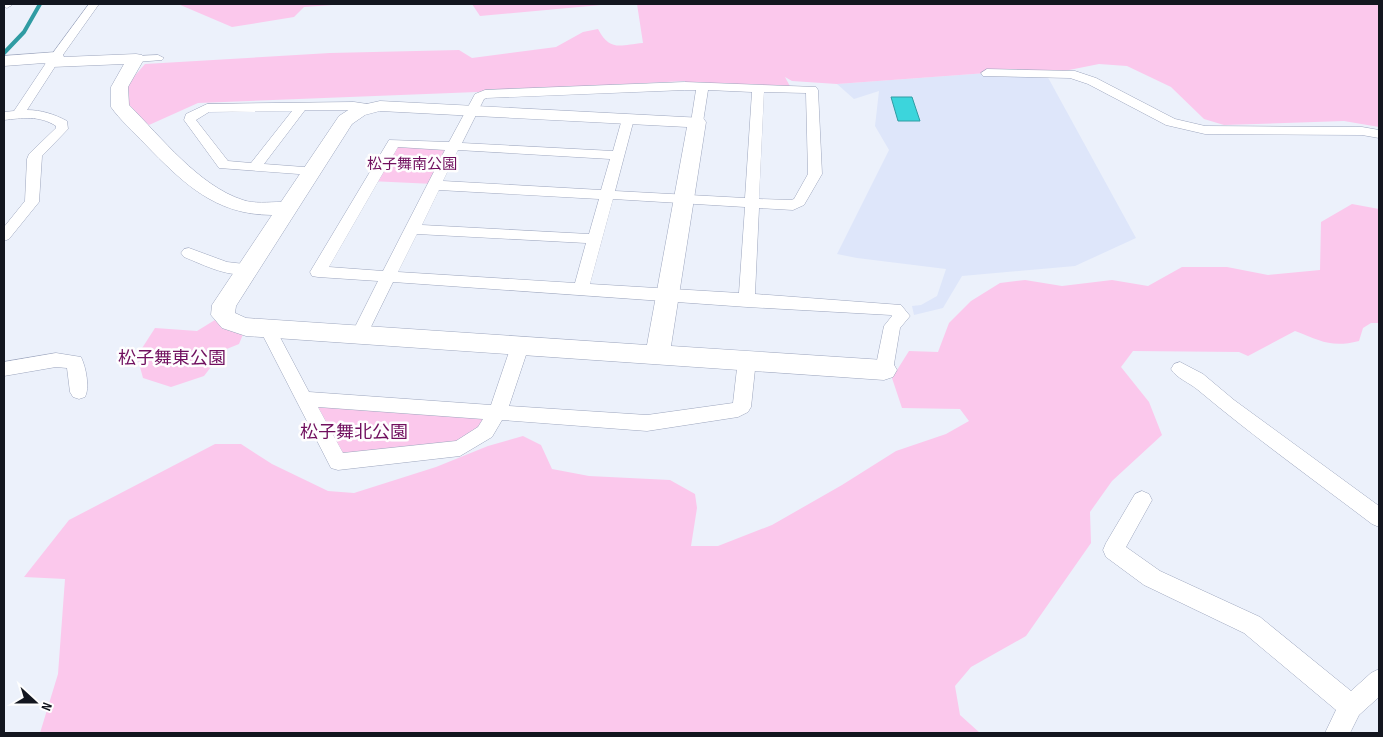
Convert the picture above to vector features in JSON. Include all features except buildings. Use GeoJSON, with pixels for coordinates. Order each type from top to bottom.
{"type":"FeatureCollection","features":[{"type":"Feature","properties":{"kind":"street"},"geometry":{"type":"LineString","coordinates":[[11,115],[94,4]]}},
{"type":"Feature","properties":{"kind":"street"},"geometry":{"type":"LineString","coordinates":[[4,61],[158,58]]}},
{"type":"Feature","properties":{"kind":"street"},"geometry":{"type":"LineString","coordinates":[[136,59],[117,88],[117,98],[120,107],[201,187],[219,198],[238,206],[286,209]]}},
{"type":"Feature","properties":{"kind":"street"},"geometry":{"type":"LineString","coordinates":[[987,73],[1045,72],[1071,74],[1092,81],[1172,122],[1205,130],[1362,131],[1379,134]]}},
{"type":"Feature","properties":{"kind":"street"},"geometry":{"type":"LineString","coordinates":[[657,355],[703,86]]}},
{"type":"Feature","properties":{"kind":"street"},"geometry":{"type":"LineString","coordinates":[[359,335],[388,276],[412,230],[434,185],[454,146],[471,111],[479,97],[485,94],[703,86],[812,90],[815,174],[799,202],[793,205],[434,185]]}},
{"type":"Feature","properties":{"kind":"street"},"geometry":{"type":"LineString","coordinates":[[747,300],[758,88]]}},
{"type":"Feature","properties":{"kind":"street"},"geometry":{"type":"LineString","coordinates":[[312,171],[224,165],[190,120],[190,117],[207,108],[302,106],[354,106],[370,108]]}},
{"type":"Feature","properties":{"kind":"street"},"geometry":{"type":"LineString","coordinates":[[254,168],[302,106]]}},
{"type":"Feature","properties":{"kind":"street"},"geometry":{"type":"LineString","coordinates":[[618,155],[394,143],[318,272],[896,309],[902,316],[892,326],[884,370],[246,327],[230,322],[223,315],[224,305],[345,120],[359,111],[380,106],[697,122]]}},
{"type":"Feature","properties":{"kind":"street"},"geometry":{"type":"LineString","coordinates":[[4,236],[32,202],[34,159],[36,154],[62,129],[62,124],[53,117],[38,113],[11,115]]}},
{"type":"Feature","properties":{"kind":"street"},"geometry":{"type":"LineString","coordinates":[[581,289],[628,118]]}},
{"type":"Feature","properties":{"kind":"street"},"geometry":{"type":"LineString","coordinates":[[412,230],[595,239]]}},
{"type":"Feature","properties":{"kind":"street"},"geometry":{"type":"LineString","coordinates":[[189,252],[225,267],[247,269]]}},
{"type":"Feature","properties":{"kind":"street"},"geometry":{"type":"LineString","coordinates":[[267,328],[338,462],[460,448],[485,432],[497,413],[520,346]]}},
{"type":"Feature","properties":{"kind":"street"},"geometry":{"type":"LineString","coordinates":[[4,369],[56,360],[74,362],[79,392]]}},
{"type":"Feature","properties":{"kind":"street"},"geometry":{"type":"LineString","coordinates":[[304,400],[647,423],[738,410],[742,407],[747,360]]}},
{"type":"Feature","properties":{"kind":"street"},"geometry":{"type":"LineString","coordinates":[[1180,368],[1379,518]]}},
{"type":"Feature","properties":{"kind":"street"},"geometry":{"type":"LineString","coordinates":[[1142,500],[1113,550],[1152,578],[1252,625],[1351,706]]}},
{"type":"Feature","properties":{"kind":"street"},"geometry":{"type":"LineString","coordinates":[[1337,733],[1351,706],[1379,681]]}},
{"type":"Feature","properties":{"kind":"shaded area"},"geometry":{"type":"Polygon","coordinates":[[[1045,72],[1136,238],[1075,266],[962,276],[943,308],[914,315],[912,306],[921,305],[937,296],[946,269],[837,254],[889,150],[875,126],[879,91],[854,99],[837,84],[987,73],[1045,72]]]}},
{"type":"Feature","properties":{"kind":"green space"},"geometry":{"type":"Polygon","coordinates":[[[178,4],[347,4],[304,7],[294,17],[232,27],[178,4]]]}},
{"type":"Feature","properties":{"kind":"green space"},"geometry":{"type":"Polygon","coordinates":[[[472,4],[599,4],[601,5],[480,16],[472,4]]]}},
{"type":"Feature","properties":{"kind":"green space"},"geometry":{"type":"Polygon","coordinates":[[[637,4],[1379,4],[1379,127],[1344,121],[1224,125],[1204,119],[1171,87],[1127,66],[1099,64],[1059,72],[987,73],[837,84],[792,81],[785,77],[792,90],[685,86],[685,81],[477,92],[198,103],[149,125],[126,104],[125,87],[145,64],[330,53],[459,50],[472,58],[556,47],[583,32],[598,29],[602,36],[611,44],[622,46],[643,43],[637,4]]]}},
{"type":"Feature","properties":{"kind":"green space","name":"松子舞南公園"},"geometry":{"type":"Polygon","coordinates":[[[394,143],[454,146],[434,184],[370,181],[394,143]]]}},
{"type":"Feature","properties":{"kind":"green space"},"geometry":{"type":"Polygon","coordinates":[[[1352,204],[1379,209],[1379,323],[1371,323],[1363,328],[1359,341],[1333,344],[1295,331],[1248,356],[1239,352],[1133,351],[1121,367],[1149,402],[1162,435],[1112,481],[1090,512],[1091,543],[1026,636],[971,667],[955,686],[960,715],[980,733],[40,733],[58,674],[65,579],[24,577],[69,520],[215,444],[241,444],[272,464],[328,491],[354,493],[436,467],[488,446],[523,436],[541,445],[552,469],[589,476],[670,480],[695,494],[697,508],[691,546],[718,546],[772,525],[842,485],[896,451],[946,434],[969,421],[960,409],[902,408],[892,378],[909,351],[938,352],[949,323],[971,301],[1000,283],[1025,280],[1062,286],[1112,280],[1148,286],[1182,267],[1227,267],[1268,275],[1320,270],[1321,222],[1352,204]]]}},
{"type":"Feature","properties":{"kind":"green space","name":"松子舞東公園"},"geometry":{"type":"Polygon","coordinates":[[[223,315],[246,327],[239,344],[224,350],[204,376],[171,387],[143,378],[137,356],[155,328],[197,331],[223,315]]]}},
{"type":"Feature","properties":{"kind":"green space","name":"松子舞北公園"},"geometry":{"type":"Polygon","coordinates":[[[304,399],[497,413],[460,448],[338,462],[304,399]]]}},
{"type":"Feature","properties":{"kind":"water"},"geometry":{"type":"Polygon","coordinates":[[[891,97],[912,97],[920,121],[898,121],[891,97]]]}},
{"type":"Feature","properties":{"kind":"waterway"},"geometry":{"type":"LineString","coordinates":[[4,53],[24,32],[40,4]]}}]}
